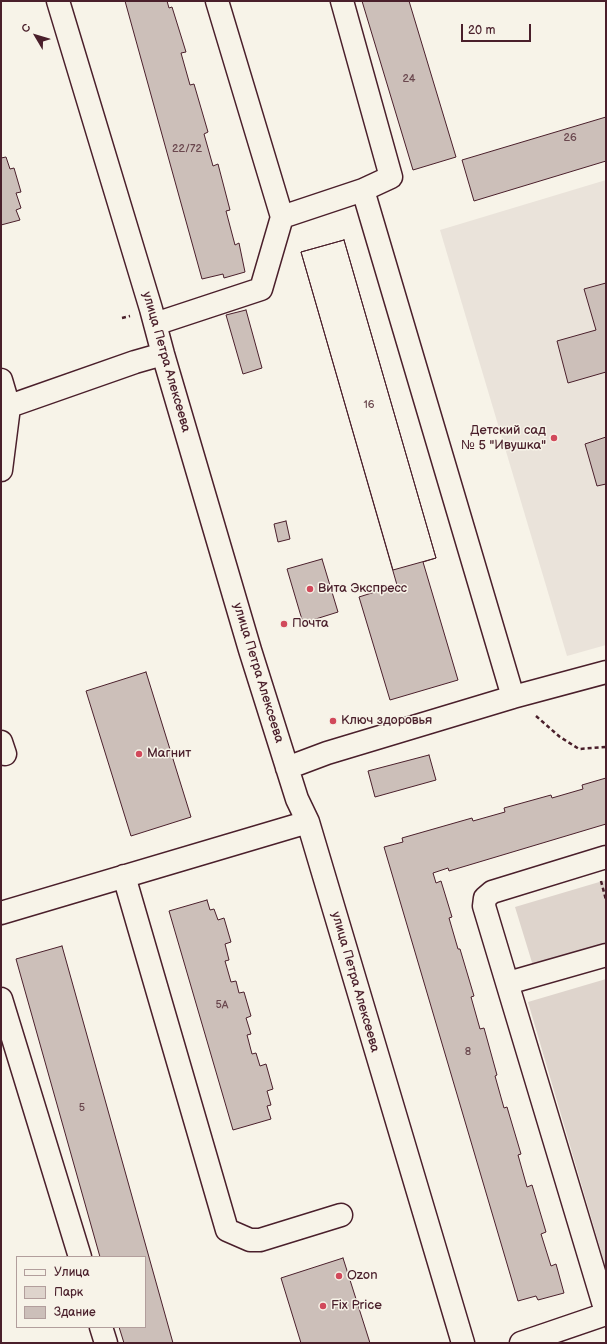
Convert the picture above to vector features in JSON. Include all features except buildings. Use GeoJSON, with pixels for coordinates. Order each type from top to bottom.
{"type":"FeatureCollection","features":[{"type":"Feature","properties":{"kind":"street","name":"улица Петра Алексеева"},"geometry":{"type":"LineString","coordinates":[[58,1],[287,768],[297,799],[308,822],[463,1343]]}},
{"type":"Feature","properties":{"kind":"street"},"geometry":{"type":"LineString","coordinates":[[155,324],[261,290],[282,217],[217,1]]}},
{"type":"Feature","properties":{"kind":"street"},"geometry":{"type":"LineString","coordinates":[[282,217],[363,190],[391,177],[342,1]]}},
{"type":"Feature","properties":{"kind":"street"},"geometry":{"type":"LineString","coordinates":[[363,190],[513,697]]}},
{"type":"Feature","properties":{"kind":"street"},"geometry":{"type":"LineString","coordinates":[[5,408],[135,362],[163,354]]}},
{"type":"Feature","properties":{"kind":"street"},"geometry":{"type":"LineString","coordinates":[[1,380],[5,408],[1,470]]}},
{"type":"Feature","properties":{"kind":"street"},"geometry":{"type":"LineString","coordinates":[[287,768],[327,753],[513,697],[606,672]]}},
{"type":"Feature","properties":{"kind":"street"},"geometry":{"type":"LineString","coordinates":[[1,913],[308,822]]}},
{"type":"Feature","properties":{"kind":"street"},"geometry":{"type":"LineString","coordinates":[[521,1343],[606,1313],[484,906],[485,898],[492,892],[606,857]]}},
{"type":"Feature","properties":{"kind":"street"},"geometry":{"type":"LineString","coordinates":[[124,876],[227,1230],[250,1240],[260,1240],[341,1215]]}},
{"type":"Feature","properties":{"kind":"street"},"geometry":{"type":"LineString","coordinates":[[508,982],[606,955]]}},
{"type":"Feature","properties":{"kind":"street"},"geometry":{"type":"LineString","coordinates":[[1,999],[80,1256]]}},
{"type":"Feature","properties":{"kind":"street"},"geometry":{"type":"LineString","coordinates":[[101,1328],[106,1343]]}},
{"type":"Feature","properties":{"kind":"shaded area","name":"Детский сад № 5 \"Ивушка\""},"geometry":{"type":"Polygon","coordinates":[[[606,180],[606,645],[567,656],[440,230],[606,180]]]}},
{"type":"Feature","properties":{"kind":"green space"},"geometry":{"type":"Polygon","coordinates":[[[606,880],[606,949],[534,969],[515,907],[606,880]]]}},
{"type":"Feature","properties":{"kind":"green space"},"geometry":{"type":"Polygon","coordinates":[[[606,979],[606,1265],[605,1265],[528,1002],[606,979]]]}},
{"type":"Feature","properties":{"kind":"place","name":"Детский сад № 5 \"Ивушка\""},"geometry":{"type":"Point","coordinates":[554,438]}},
{"type":"Feature","properties":{"kind":"place","name":"Вита Экспресс"},"geometry":{"type":"Point","coordinates":[310,589]}},
{"type":"Feature","properties":{"kind":"place","name":"Почта"},"geometry":{"type":"Point","coordinates":[284,624]}},
{"type":"Feature","properties":{"kind":"place","name":"Ключ здоровья"},"geometry":{"type":"Point","coordinates":[333,721]}},
{"type":"Feature","properties":{"kind":"place","name":"Магнит"},"geometry":{"type":"Point","coordinates":[139,754]}},
{"type":"Feature","properties":{"kind":"place","name":"Ozon"},"geometry":{"type":"Point","coordinates":[339,1276]}},
{"type":"Feature","properties":{"kind":"place","name":"Fix Price"},"geometry":{"type":"Point","coordinates":[323,1306]}}]}
